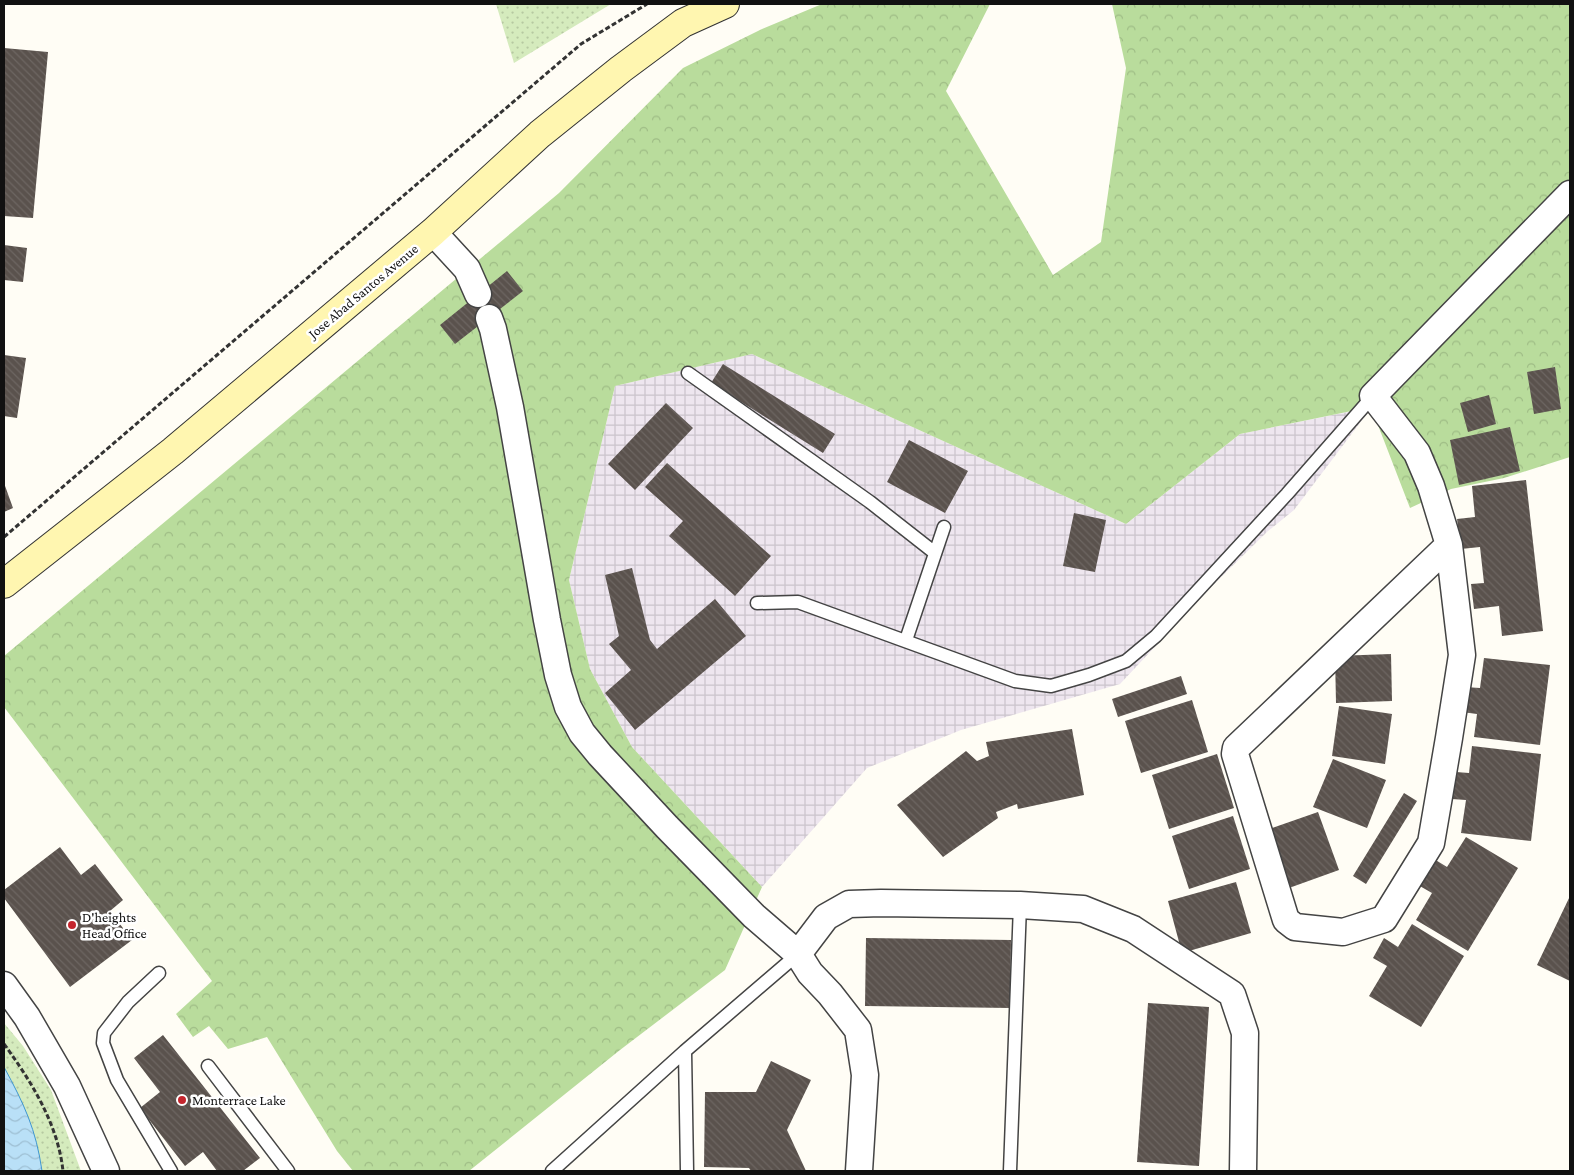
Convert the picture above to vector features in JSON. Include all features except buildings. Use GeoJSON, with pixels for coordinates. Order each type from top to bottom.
{"type":"FeatureCollection","features":[{"type":"Feature","properties":{"kind":"main road","name":"Jose Abad Santos Avenue"},"geometry":{"type":"LineString","coordinates":[[4,584],[173,451],[433,232],[540,134],[621,68],[683,23],[725,4]]}},
{"type":"Feature","properties":{"kind":"street"},"geometry":{"type":"LineString","coordinates":[[1449,545],[1236,748],[1235,754],[1286,920],[1295,927],[1343,932],[1384,919],[1431,843],[1462,655],[1449,545],[1431,486],[1417,453],[1373,396],[1570,194]]}},
{"type":"Feature","properties":{"kind":"street"},"geometry":{"type":"LineString","coordinates":[[433,232],[467,269],[478,294]]}},
{"type":"Feature","properties":{"kind":"street"},"geometry":{"type":"LineString","coordinates":[[489,318],[510,407],[558,675],[568,707],[582,733],[600,756],[754,916],[798,954],[810,973],[830,994],[858,1030],[865,1074],[859,1171]]}},
{"type":"Feature","properties":{"kind":"street"},"geometry":{"type":"LineString","coordinates":[[798,954],[826,916],[849,904],[1020,905],[1083,909],[1133,929],[1232,994],[1245,1033],[1243,1171]]}},
{"type":"Feature","properties":{"kind":"street"},"geometry":{"type":"LineString","coordinates":[[4,985],[27,1017],[67,1086],[106,1171]]}},
{"type":"Feature","properties":{"kind":"lane"},"geometry":{"type":"LineString","coordinates":[[688,372],[862,496],[935,553]]}},
{"type":"Feature","properties":{"kind":"lane"},"geometry":{"type":"LineString","coordinates":[[757,603],[798,602],[1015,681],[1051,686],[1089,675],[1126,661],[1156,636],[1287,494],[1373,396]]}},
{"type":"Feature","properties":{"kind":"lane"},"geometry":{"type":"LineString","coordinates":[[906,640],[944,527]]}},
{"type":"Feature","properties":{"kind":"lane"},"geometry":{"type":"LineString","coordinates":[[1010,1171],[1020,905]]}},
{"type":"Feature","properties":{"kind":"lane"},"geometry":{"type":"LineString","coordinates":[[552,1171],[685,1051],[798,954]]}},
{"type":"Feature","properties":{"kind":"lane"},"geometry":{"type":"LineString","coordinates":[[159,974],[128,1002],[104,1033],[103,1043],[117,1080],[171,1171]]}},
{"type":"Feature","properties":{"kind":"lane"},"geometry":{"type":"LineString","coordinates":[[685,1051],[687,1171]]}},
{"type":"Feature","properties":{"kind":"lane"},"geometry":{"type":"LineString","coordinates":[[208,1066],[288,1171]]}},
{"type":"Feature","properties":{"kind":"path"},"geometry":{"type":"LineString","coordinates":[[4,537],[580,44],[647,4]]}},
{"type":"Feature","properties":{"kind":"path"},"geometry":{"type":"LineString","coordinates":[[4,1044],[27,1075],[50,1122],[62,1159],[62,1171]]}},
{"type":"Feature","properties":{"kind":"shaded area"},"geometry":{"type":"Polygon","coordinates":[[[752,354],[1126,524],[1240,434],[1372,407],[1294,510],[1268,531],[1213,585],[1120,684],[961,730],[867,768],[762,887],[632,747],[590,669],[569,580],[615,386],[752,354]]]}},
{"type":"Feature","properties":{"kind":"green space"},"geometry":{"type":"Polygon","coordinates":[[[496,4],[611,4],[514,63],[496,4]]]}},
{"type":"Feature","properties":{"kind":"green space"},"geometry":{"type":"Polygon","coordinates":[[[822,4],[990,4],[946,91],[1053,275],[1101,242],[1126,68],[1112,4],[1570,4],[1570,457],[1504,478],[1451,489],[1410,508],[1371,407],[1240,434],[1126,524],[752,354],[615,386],[569,580],[590,669],[632,747],[762,887],[725,970],[620,1050],[469,1171],[353,1171],[337,1151],[267,1037],[228,1049],[209,1026],[193,1037],[176,1014],[212,981],[4,707],[4,656],[559,193],[683,68],[762,29],[822,4]]]}},
{"type":"Feature","properties":{"kind":"green space"},"geometry":{"type":"Polygon","coordinates":[[[4,1023],[23,1046],[51,1090],[81,1171],[4,1171],[4,1023]]]}},
{"type":"Feature","properties":{"kind":"water"},"geometry":{"type":"Polygon","coordinates":[[[4,1067],[18,1093],[33,1129],[42,1171],[4,1171],[4,1067]]]}},
{"type":"Feature","properties":{"kind":"place","name":"D'heights Head Office"},"geometry":{"type":"Point","coordinates":[72,925]}},
{"type":"Feature","properties":{"kind":"place","name":"Monterrace Lake"},"geometry":{"type":"Point","coordinates":[182,1100]}}]}
